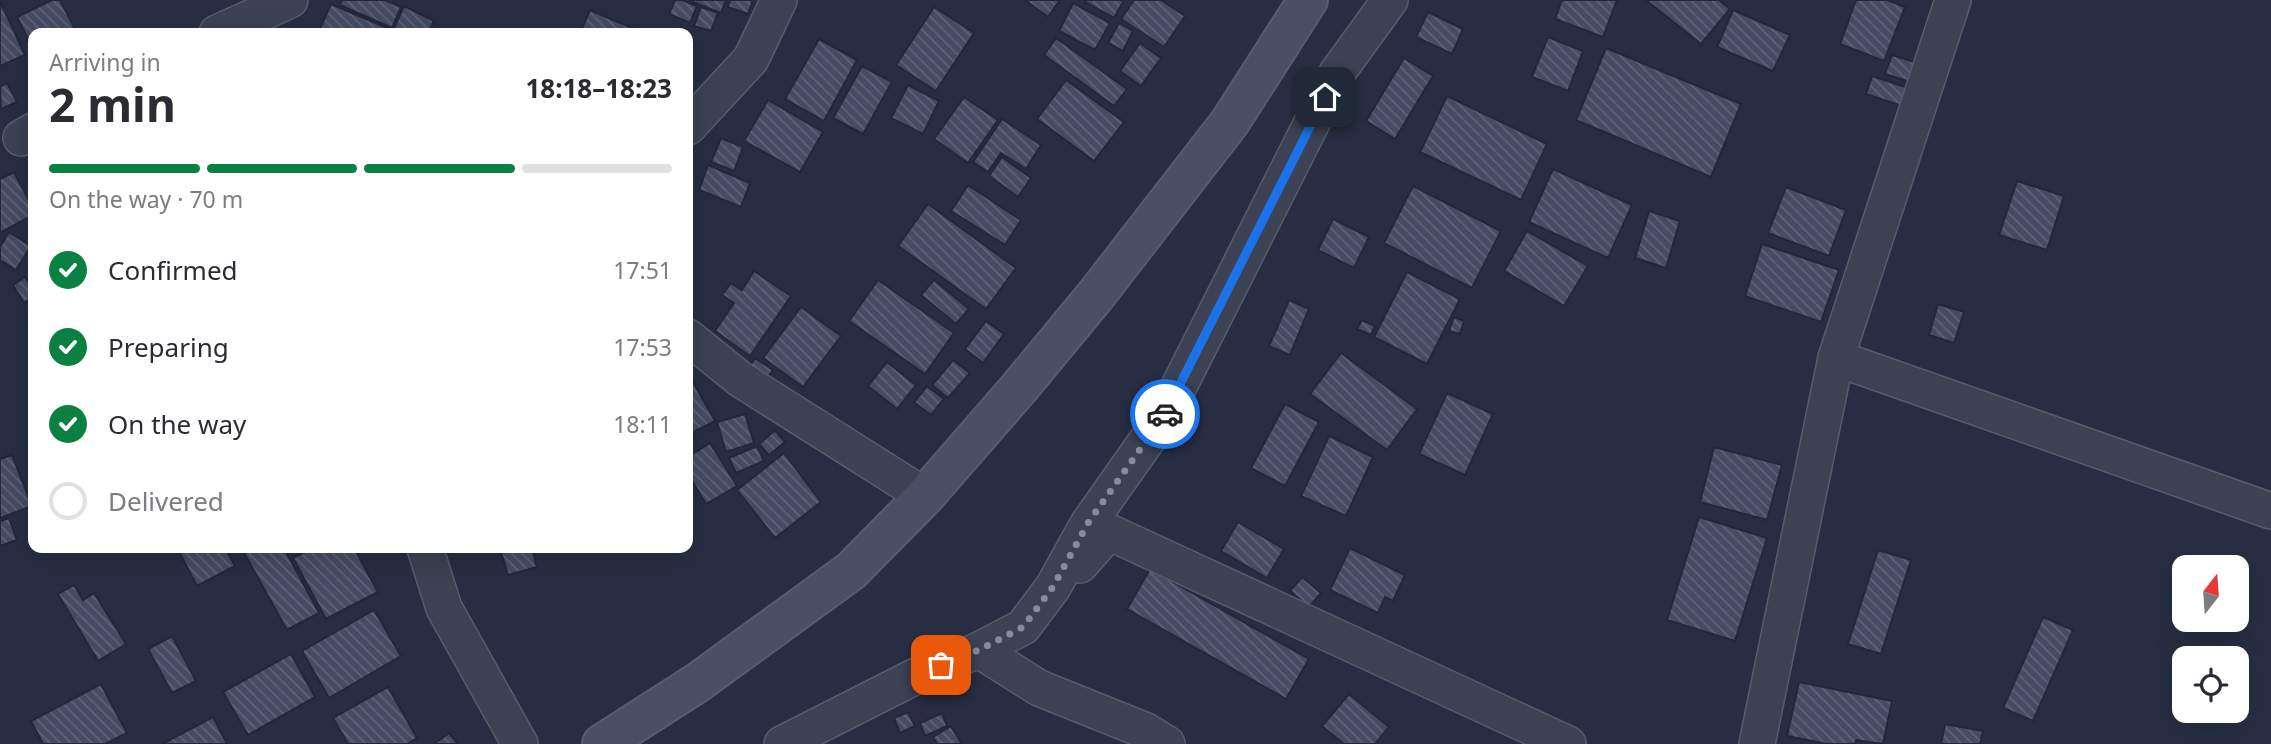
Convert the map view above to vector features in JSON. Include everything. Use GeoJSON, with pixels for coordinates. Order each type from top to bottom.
{"type":"FeatureCollection","features":[{"type":"Feature","properties":{"kind":"main road"},"geometry":{"type":"LineString","coordinates":[[602,744],[696,684],[852,571],[925,496],[1096,295],[1230,122],[1308,0]]}},
{"type":"Feature","properties":{"kind":"street"},"geometry":{"type":"LineString","coordinates":[[230,22],[290,0]]}},
{"type":"Feature","properties":{"kind":"street"},"geometry":{"type":"LineString","coordinates":[[693,122],[751,59],[779,0]]}},
{"type":"Feature","properties":{"kind":"street"},"geometry":{"type":"LineString","coordinates":[[1023,627],[1053,587],[1088,523],[1164,416],[1337,74],[1390,0]]}},
{"type":"Feature","properties":{"kind":"street"},"geometry":{"type":"LineString","coordinates":[[1757,744],[1836,358],[1953,0]]}},
{"type":"Feature","properties":{"kind":"street"},"geometry":{"type":"LineString","coordinates":[[693,341],[740,379],[925,496]]}},
{"type":"Feature","properties":{"kind":"street"},"geometry":{"type":"LineString","coordinates":[[1836,358],[2271,510]]}},
{"type":"Feature","properties":{"kind":"street"},"geometry":{"type":"LineString","coordinates":[[782,744],[922,673],[979,650],[1023,627],[1109,532],[1568,744]]}},
{"type":"Feature","properties":{"kind":"street"},"geometry":{"type":"LineString","coordinates":[[427,553],[444,608],[520,744]]}},
{"type":"Feature","properties":{"kind":"street"},"geometry":{"type":"LineString","coordinates":[[979,650],[1039,688],[1146,731],[1167,744]]}},
{"type":"Feature","properties":{"kind":"building"},"geometry":{"type":"Polygon","coordinates":[[[52,0],[60,0],[74,28],[28,28],[28,39],[17,17],[52,0]]]}},
{"type":"Feature","properties":{"kind":"building"},"geometry":{"type":"Polygon","coordinates":[[[342,0],[385,0],[401,7],[392,28],[340,5],[342,0]]]}},
{"type":"Feature","properties":{"kind":"building"},"geometry":{"type":"Polygon","coordinates":[[[675,0],[697,6],[690,23],[669,14],[675,0]]]}},
{"type":"Feature","properties":{"kind":"building"},"geometry":{"type":"Polygon","coordinates":[[[688,0],[726,0],[721,13],[688,0]]]}},
{"type":"Feature","properties":{"kind":"building"},"geometry":{"type":"Polygon","coordinates":[[[730,0],[753,0],[748,14],[728,7],[730,0]]]}},
{"type":"Feature","properties":{"kind":"building"},"geometry":{"type":"Polygon","coordinates":[[[1025,0],[1060,0],[1048,17],[1025,0]]]}},
{"type":"Feature","properties":{"kind":"building"},"geometry":{"type":"Polygon","coordinates":[[[1124,0],[1114,18],[1085,2],[1124,0]]]}},
{"type":"Feature","properties":{"kind":"building"},"geometry":{"type":"Polygon","coordinates":[[[1134,0],[1161,0],[1185,16],[1164,47],[1121,19],[1134,0]]]}},
{"type":"Feature","properties":{"kind":"building"},"geometry":{"type":"Polygon","coordinates":[[[1562,0],[1617,0],[1603,37],[1555,19],[1562,0]]]}},
{"type":"Feature","properties":{"kind":"building"},"geometry":{"type":"Polygon","coordinates":[[[1646,0],[1719,0],[1730,9],[1701,44],[1646,0]]]}},
{"type":"Feature","properties":{"kind":"building"},"geometry":{"type":"Polygon","coordinates":[[[1856,0],[1887,0],[1905,7],[1884,61],[1840,44],[1856,0]]]}},
{"type":"Feature","properties":{"kind":"building"},"geometry":{"type":"Polygon","coordinates":[[[0,1],[25,55],[0,66],[0,1]]]}},
{"type":"Feature","properties":{"kind":"building"},"geometry":{"type":"Polygon","coordinates":[[[1073,3],[1110,23],[1095,50],[1059,31],[1073,3]]]}},
{"type":"Feature","properties":{"kind":"building"},"geometry":{"type":"Polygon","coordinates":[[[331,4],[387,28],[320,28],[331,4]]]}},
{"type":"Feature","properties":{"kind":"building"},"geometry":{"type":"Polygon","coordinates":[[[404,6],[434,21],[430,28],[394,28],[404,6]]]}},
{"type":"Feature","properties":{"kind":"building"},"geometry":{"type":"Polygon","coordinates":[[[701,7],[718,13],[711,31],[694,26],[701,7]]]}},
{"type":"Feature","properties":{"kind":"building"},"geometry":{"type":"Polygon","coordinates":[[[934,7],[974,33],[936,91],[896,65],[934,7]]]}},
{"type":"Feature","properties":{"kind":"building"},"geometry":{"type":"Polygon","coordinates":[[[590,10],[632,28],[582,28],[590,10]]]}},
{"type":"Feature","properties":{"kind":"building"},"geometry":{"type":"Polygon","coordinates":[[[1733,10],[1790,35],[1773,71],[1717,47],[1733,10]]]}},
{"type":"Feature","properties":{"kind":"building"},"geometry":{"type":"Polygon","coordinates":[[[1428,12],[1463,29],[1452,54],[1416,37],[1428,12]]]}},
{"type":"Feature","properties":{"kind":"building"},"geometry":{"type":"Polygon","coordinates":[[[1119,23],[1133,31],[1123,51],[1108,43],[1119,23]]]}},
{"type":"Feature","properties":{"kind":"building"},"geometry":{"type":"Polygon","coordinates":[[[1548,37],[1583,51],[1568,91],[1532,77],[1548,37]]]}},
{"type":"Feature","properties":{"kind":"building"},"geometry":{"type":"Polygon","coordinates":[[[1056,38],[1127,89],[1114,106],[1044,55],[1056,38]]]}},
{"type":"Feature","properties":{"kind":"building"},"geometry":{"type":"Polygon","coordinates":[[[819,39],[857,60],[824,121],[785,99],[819,39]]]}},
{"type":"Feature","properties":{"kind":"building"},"geometry":{"type":"Polygon","coordinates":[[[1140,43],[1161,58],[1141,86],[1120,71],[1140,43]]]}},
{"type":"Feature","properties":{"kind":"building"},"geometry":{"type":"Polygon","coordinates":[[[1606,48],[1741,104],[1711,177],[1576,120],[1606,48]]]}},
{"type":"Feature","properties":{"kind":"building"},"geometry":{"type":"Polygon","coordinates":[[[1892,55],[1917,63],[1910,82],[1885,74],[1892,55]]]}},
{"type":"Feature","properties":{"kind":"building"},"geometry":{"type":"Polygon","coordinates":[[[1404,58],[1433,76],[1395,139],[1366,121],[1404,58]]]}},
{"type":"Feature","properties":{"kind":"building"},"geometry":{"type":"Polygon","coordinates":[[[862,66],[892,82],[863,134],[833,118],[862,66]]]}},
{"type":"Feature","properties":{"kind":"building"},"geometry":{"type":"Polygon","coordinates":[[[1872,76],[1908,88],[1902,106],[1866,94],[1872,76]]]}},
{"type":"Feature","properties":{"kind":"building"},"geometry":{"type":"Polygon","coordinates":[[[1066,80],[1124,122],[1094,161],[1037,119],[1066,80]]]}},
{"type":"Feature","properties":{"kind":"building"},"geometry":{"type":"Polygon","coordinates":[[[7,83],[17,102],[1,109],[0,87],[7,83]]]}},
{"type":"Feature","properties":{"kind":"building"},"geometry":{"type":"Polygon","coordinates":[[[908,85],[939,101],[923,134],[891,118],[908,85]]]}},
{"type":"Feature","properties":{"kind":"building"},"geometry":{"type":"Polygon","coordinates":[[[1447,96],[1547,144],[1521,200],[1420,152],[1447,96]]]}},
{"type":"Feature","properties":{"kind":"building"},"geometry":{"type":"Polygon","coordinates":[[[964,97],[998,120],[968,163],[934,139],[964,97]]]}},
{"type":"Feature","properties":{"kind":"building"},"geometry":{"type":"Polygon","coordinates":[[[768,100],[823,132],[800,172],[744,141],[768,100]]]}},
{"type":"Feature","properties":{"kind":"building"},"geometry":{"type":"Polygon","coordinates":[[[1002,119],[1041,145],[1026,169],[1001,153],[988,172],[973,162],[1002,119]]]}},
{"type":"Feature","properties":{"kind":"building"},"geometry":{"type":"Polygon","coordinates":[[[721,138],[743,147],[734,171],[711,162],[721,138]]]}},
{"type":"Feature","properties":{"kind":"building"},"geometry":{"type":"Polygon","coordinates":[[[1002,157],[1031,178],[1018,197],[989,176],[1002,157]]]}},
{"type":"Feature","properties":{"kind":"building"},"geometry":{"type":"Polygon","coordinates":[[[708,165],[750,183],[741,207],[699,190],[708,165]]]}},
{"type":"Feature","properties":{"kind":"building"},"geometry":{"type":"Polygon","coordinates":[[[1553,169],[1632,205],[1608,258],[1529,222],[1553,169]]]}},
{"type":"Feature","properties":{"kind":"building"},"geometry":{"type":"Polygon","coordinates":[[[14,172],[28,199],[28,218],[0,233],[0,179],[14,172]]]}},
{"type":"Feature","properties":{"kind":"building"},"geometry":{"type":"Polygon","coordinates":[[[2017,181],[2064,196],[2047,250],[1999,235],[2017,181]]]}},
{"type":"Feature","properties":{"kind":"building"},"geometry":{"type":"Polygon","coordinates":[[[968,185],[1021,220],[1005,245],[951,211],[968,185]]]}},
{"type":"Feature","properties":{"kind":"building"},"geometry":{"type":"Polygon","coordinates":[[[1413,186],[1501,231],[1472,288],[1384,243],[1413,186]]]}},
{"type":"Feature","properties":{"kind":"building"},"geometry":{"type":"Polygon","coordinates":[[[1786,187],[1846,210],[1829,256],[1768,233],[1786,187]]]}},
{"type":"Feature","properties":{"kind":"building"},"geometry":{"type":"Polygon","coordinates":[[[928,204],[1016,268],[986,309],[898,246],[928,204]]]}},
{"type":"Feature","properties":{"kind":"building"},"geometry":{"type":"Polygon","coordinates":[[[1649,211],[1680,221],[1666,268],[1635,258],[1649,211]]]}},
{"type":"Feature","properties":{"kind":"building"},"geometry":{"type":"Polygon","coordinates":[[[1333,219],[1369,237],[1354,268],[1318,250],[1333,219]]]}},
{"type":"Feature","properties":{"kind":"building"},"geometry":{"type":"Polygon","coordinates":[[[1527,231],[1588,266],[1564,306],[1504,271],[1527,231]]]}},
{"type":"Feature","properties":{"kind":"building"},"geometry":{"type":"Polygon","coordinates":[[[9,232],[28,244],[28,251],[16,270],[0,260],[0,247],[9,232]]]}},
{"type":"Feature","properties":{"kind":"building"},"geometry":{"type":"Polygon","coordinates":[[[1762,244],[1839,270],[1821,322],[1745,296],[1762,244]]]}},
{"type":"Feature","properties":{"kind":"building"},"geometry":{"type":"Polygon","coordinates":[[[754,271],[791,296],[750,356],[715,331],[734,303],[722,295],[731,283],[742,290],[754,271]]]}},
{"type":"Feature","properties":{"kind":"building"},"geometry":{"type":"Polygon","coordinates":[[[1407,272],[1460,299],[1427,364],[1374,337],[1407,272]]]}},
{"type":"Feature","properties":{"kind":"building"},"geometry":{"type":"Polygon","coordinates":[[[25,277],[28,282],[28,300],[24,303],[13,285],[25,277]]]}},
{"type":"Feature","properties":{"kind":"building"},"geometry":{"type":"Polygon","coordinates":[[[878,280],[954,333],[925,374],[849,321],[878,280]]]}},
{"type":"Feature","properties":{"kind":"building"},"geometry":{"type":"Polygon","coordinates":[[[934,280],[969,309],[956,324],[921,295],[934,280]]]}},
{"type":"Feature","properties":{"kind":"building"},"geometry":{"type":"Polygon","coordinates":[[[1289,300],[1309,309],[1290,355],[1269,346],[1289,300]]]}},
{"type":"Feature","properties":{"kind":"building"},"geometry":{"type":"Polygon","coordinates":[[[1938,304],[1964,312],[1954,343],[1929,335],[1938,304]]]}},
{"type":"Feature","properties":{"kind":"building"},"geometry":{"type":"Polygon","coordinates":[[[801,307],[841,336],[803,387],[763,358],[801,307]]]}},
{"type":"Feature","properties":{"kind":"building"},"geometry":{"type":"Polygon","coordinates":[[[1454,317],[1464,321],[1460,334],[1449,331],[1454,317]]]}},
{"type":"Feature","properties":{"kind":"building"},"geometry":{"type":"Polygon","coordinates":[[[1362,320],[1375,326],[1371,335],[1357,329],[1362,320]]]}},
{"type":"Feature","properties":{"kind":"building"},"geometry":{"type":"Polygon","coordinates":[[[986,321],[1004,334],[983,363],[965,349],[986,321]]]}},
{"type":"Feature","properties":{"kind":"building"},"geometry":{"type":"Polygon","coordinates":[[[1341,353],[1417,409],[1387,450],[1310,394],[1341,353]]]}},
{"type":"Feature","properties":{"kind":"building"},"geometry":{"type":"Polygon","coordinates":[[[755,358],[773,370],[763,384],[746,372],[755,358]]]}},
{"type":"Feature","properties":{"kind":"building"},"geometry":{"type":"Polygon","coordinates":[[[953,360],[970,373],[948,398],[932,385],[953,360]]]}},
{"type":"Feature","properties":{"kind":"building"},"geometry":{"type":"Polygon","coordinates":[[[887,362],[916,385],[897,409],[868,386],[887,362]]]}},
{"type":"Feature","properties":{"kind":"building"},"geometry":{"type":"Polygon","coordinates":[[[693,382],[715,421],[693,432],[693,382]]]}},
{"type":"Feature","properties":{"kind":"building"},"geometry":{"type":"Polygon","coordinates":[[[927,386],[944,399],[931,415],[914,402],[927,386]]]}},
{"type":"Feature","properties":{"kind":"building"},"geometry":{"type":"Polygon","coordinates":[[[1447,393],[1493,414],[1465,475],[1419,454],[1447,393]]]}},
{"type":"Feature","properties":{"kind":"building"},"geometry":{"type":"Polygon","coordinates":[[[1285,404],[1319,422],[1285,486],[1251,468],[1285,404]]]}},
{"type":"Feature","properties":{"kind":"building"},"geometry":{"type":"Polygon","coordinates":[[[745,414],[754,443],[726,452],[717,422],[745,414]]]}},
{"type":"Feature","properties":{"kind":"building"},"geometry":{"type":"Polygon","coordinates":[[[775,430],[785,442],[769,455],[759,444],[775,430]]]}},
{"type":"Feature","properties":{"kind":"building"},"geometry":{"type":"Polygon","coordinates":[[[1329,436],[1373,457],[1346,516],[1301,496],[1329,436]]]}},
{"type":"Feature","properties":{"kind":"building"},"geometry":{"type":"Polygon","coordinates":[[[710,443],[737,486],[706,504],[693,482],[693,454],[710,443]]]}},
{"type":"Feature","properties":{"kind":"building"},"geometry":{"type":"Polygon","coordinates":[[[757,446],[764,461],[736,473],[729,458],[757,446]]]}},
{"type":"Feature","properties":{"kind":"building"},"geometry":{"type":"Polygon","coordinates":[[[1714,447],[1782,465],[1767,520],[1700,502],[1714,447]]]}},
{"type":"Feature","properties":{"kind":"building"},"geometry":{"type":"Polygon","coordinates":[[[784,453],[821,502],[775,538],[737,490],[784,453]]]}},
{"type":"Feature","properties":{"kind":"building"},"geometry":{"type":"Polygon","coordinates":[[[12,455],[28,496],[28,508],[0,518],[0,459],[12,455]]]}},
{"type":"Feature","properties":{"kind":"building"},"geometry":{"type":"Polygon","coordinates":[[[1699,517],[1767,538],[1735,641],[1667,620],[1699,517]]]}},
{"type":"Feature","properties":{"kind":"building"},"geometry":{"type":"Polygon","coordinates":[[[9,518],[17,540],[0,546],[0,521],[9,518]]]}},
{"type":"Feature","properties":{"kind":"building"},"geometry":{"type":"Polygon","coordinates":[[[1238,522],[1284,549],[1267,578],[1221,551],[1238,522]]]}},
{"type":"Feature","properties":{"kind":"building"},"geometry":{"type":"Polygon","coordinates":[[[1350,548],[1405,575],[1393,601],[1385,597],[1378,613],[1330,590],[1350,548]]]}},
{"type":"Feature","properties":{"kind":"building"},"geometry":{"type":"Polygon","coordinates":[[[1878,550],[1911,560],[1881,654],[1848,644],[1878,550]]]}},
{"type":"Feature","properties":{"kind":"building"},"geometry":{"type":"Polygon","coordinates":[[[180,553],[228,553],[235,566],[197,586],[180,553]]]}},
{"type":"Feature","properties":{"kind":"building"},"geometry":{"type":"Polygon","coordinates":[[[244,553],[287,553],[319,613],[287,630],[244,553]]]}},
{"type":"Feature","properties":{"kind":"building"},"geometry":{"type":"Polygon","coordinates":[[[303,553],[357,553],[378,592],[326,619],[293,558],[303,553]]]}},
{"type":"Feature","properties":{"kind":"building"},"geometry":{"type":"Polygon","coordinates":[[[501,553],[533,553],[537,567],[508,575],[501,553]]]}},
{"type":"Feature","properties":{"kind":"building"},"geometry":{"type":"Polygon","coordinates":[[[1150,569],[1309,659],[1286,699],[1127,609],[1150,569]]]}},
{"type":"Feature","properties":{"kind":"building"},"geometry":{"type":"Polygon","coordinates":[[[1302,577],[1321,593],[1309,607],[1290,591],[1302,577]]]}},
{"type":"Feature","properties":{"kind":"building"},"geometry":{"type":"Polygon","coordinates":[[[74,585],[83,600],[94,593],[126,644],[98,661],[58,594],[74,585]]]}},
{"type":"Feature","properties":{"kind":"building"},"geometry":{"type":"Polygon","coordinates":[[[374,610],[401,656],[329,698],[302,651],[374,610]]]}},
{"type":"Feature","properties":{"kind":"building"},"geometry":{"type":"Polygon","coordinates":[[[2043,617],[2073,630],[2033,721],[2003,708],[2043,617]]]}},
{"type":"Feature","properties":{"kind":"building"},"geometry":{"type":"Polygon","coordinates":[[[172,636],[196,681],[172,693],[148,649],[172,636]]]}},
{"type":"Feature","properties":{"kind":"building"},"geometry":{"type":"Polygon","coordinates":[[[291,654],[315,697],[248,735],[223,692],[291,654]]]}},
{"type":"Feature","properties":{"kind":"building"},"geometry":{"type":"Polygon","coordinates":[[[1799,682],[1892,701],[1883,744],[1856,740],[1855,744],[1827,744],[1787,736],[1799,682]]]}},
{"type":"Feature","properties":{"kind":"building"},"geometry":{"type":"Polygon","coordinates":[[[101,684],[127,733],[105,744],[43,744],[31,721],[101,684]]]}},
{"type":"Feature","properties":{"kind":"building"},"geometry":{"type":"Polygon","coordinates":[[[388,687],[417,738],[407,744],[348,744],[333,718],[388,687]]]}},
{"type":"Feature","properties":{"kind":"building"},"geometry":{"type":"Polygon","coordinates":[[[1349,694],[1389,727],[1375,744],[1344,744],[1322,726],[1349,694]]]}},
{"type":"Feature","properties":{"kind":"building"},"geometry":{"type":"Polygon","coordinates":[[[908,712],[915,726],[900,733],[894,718],[908,712]]]}},
{"type":"Feature","properties":{"kind":"building"},"geometry":{"type":"Polygon","coordinates":[[[942,713],[947,726],[925,736],[920,723],[942,713]]]}},
{"type":"Feature","properties":{"kind":"building"},"geometry":{"type":"Polygon","coordinates":[[[213,717],[227,744],[162,744],[213,717]]]}},
{"type":"Feature","properties":{"kind":"building"},"geometry":{"type":"Polygon","coordinates":[[[1945,724],[1983,731],[1980,744],[1941,744],[1945,724]]]}},
{"type":"Feature","properties":{"kind":"building"},"geometry":{"type":"Polygon","coordinates":[[[951,726],[962,744],[937,744],[933,737],[951,726]]]}},
{"type":"Feature","properties":{"kind":"building"},"geometry":{"type":"Polygon","coordinates":[[[449,733],[458,744],[434,744],[449,733]]]}},
{"type":"Feature","properties":{"kind":"way so far"},"geometry":{"type":"LineString","coordinates":[[941,665],[979,650],[1023,627],[1053,587],[1088,523],[1165,414]]}},
{"type":"Feature","properties":{"kind":"route"},"geometry":{"type":"LineString","coordinates":[[1165,414],[1325,97]]}}]}
